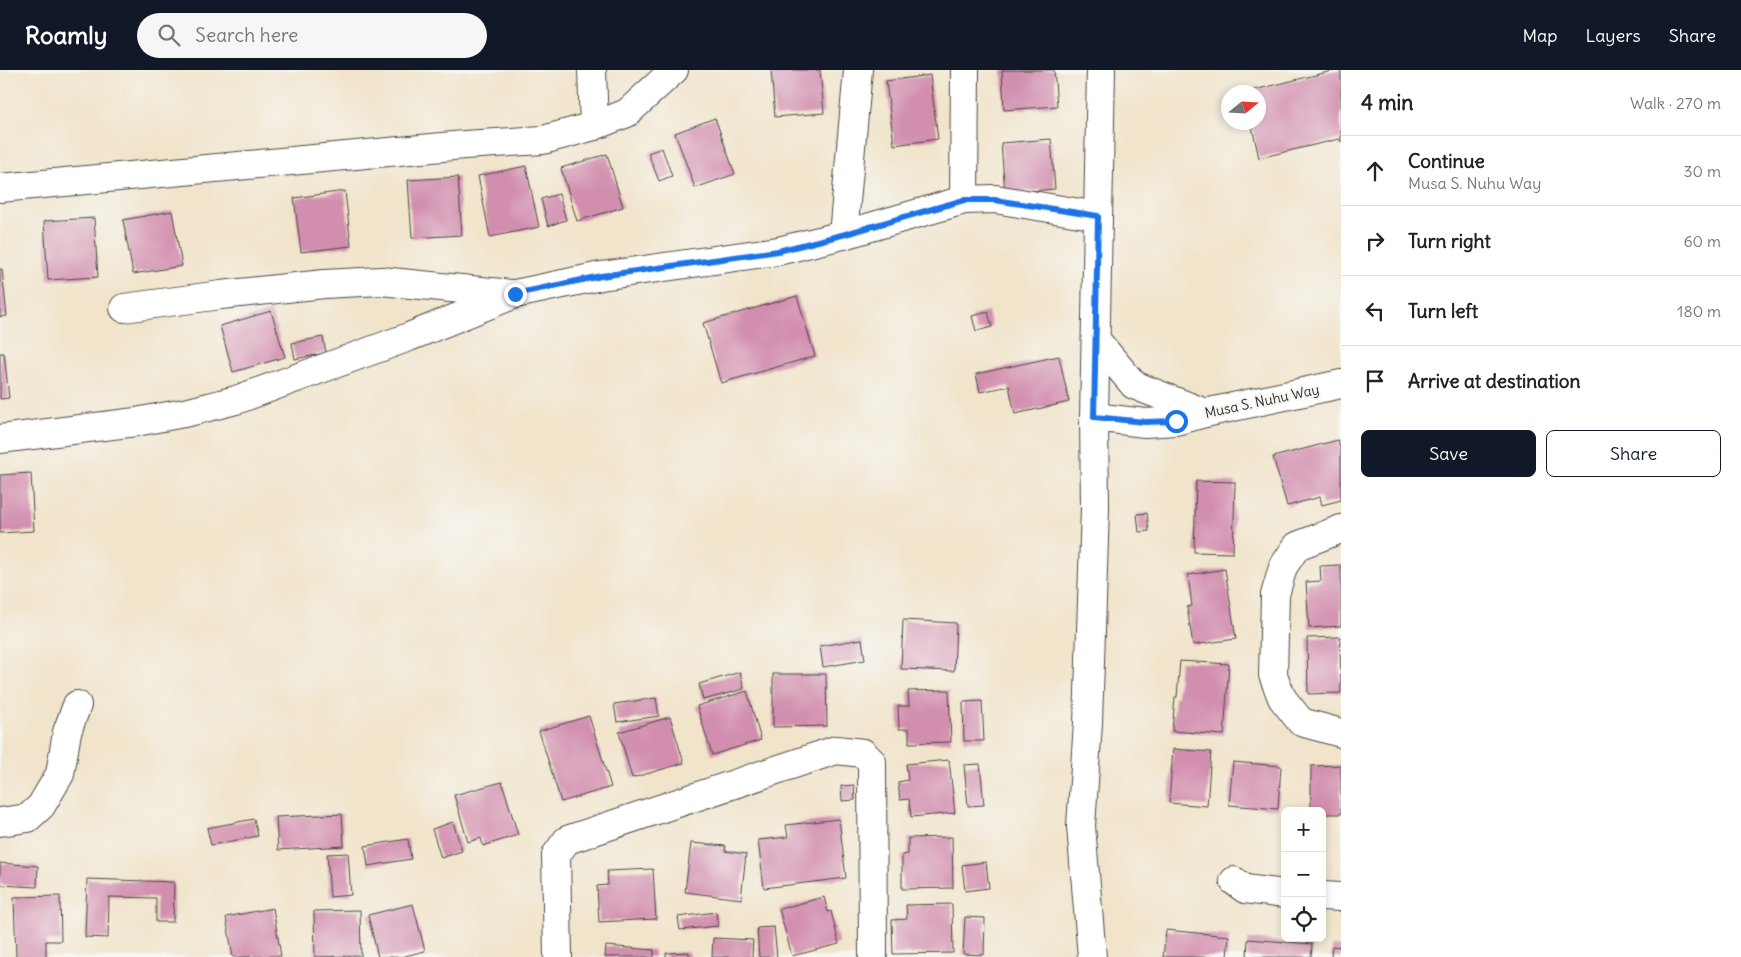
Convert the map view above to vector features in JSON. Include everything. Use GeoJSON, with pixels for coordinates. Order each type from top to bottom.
{"type":"FeatureCollection","features":[{"type":"Feature","properties":{"kind":"street"},"geometry":{"type":"LineString","coordinates":[[592,70],[594,126]]}},
{"type":"Feature","properties":{"kind":"street"},"geometry":{"type":"LineString","coordinates":[[0,188],[464,145],[543,140],[594,126],[627,113],[674,70]]}},
{"type":"Feature","properties":{"kind":"street"},"geometry":{"type":"LineString","coordinates":[[842,235],[858,70]]}},
{"type":"Feature","properties":{"kind":"street"},"geometry":{"type":"LineString","coordinates":[[964,70],[964,200]]}},
{"type":"Feature","properties":{"kind":"street"},"geometry":{"type":"LineString","coordinates":[[1092,957],[1081,826],[1088,723],[1095,508],[1094,417],[1101,70]]}},
{"type":"Feature","properties":{"kind":"street"},"geometry":{"type":"LineString","coordinates":[[0,439],[136,422],[189,412],[236,400],[409,337],[515,294],[601,276],[778,251],[964,200],[995,200],[1098,216]]}},
{"type":"Feature","properties":{"kind":"street"},"geometry":{"type":"LineString","coordinates":[[124,308],[324,284],[381,281],[515,294]]}},
{"type":"Feature","properties":{"kind":"street"},"geometry":{"type":"LineString","coordinates":[[1096,340],[1134,385],[1205,413]]}},
{"type":"Feature","properties":{"kind":"street","name":"Musa S. Nuhu Way"},"geometry":{"type":"LineString","coordinates":[[1094,417],[1145,422],[1176,421],[1341,384]]}},
{"type":"Feature","properties":{"kind":"street"},"geometry":{"type":"LineString","coordinates":[[1094,417],[1134,385]]}},
{"type":"Feature","properties":{"kind":"street"},"geometry":{"type":"LineString","coordinates":[[1341,529],[1297,546],[1283,567],[1275,596],[1274,675],[1282,698],[1301,722],[1341,733]]}},
{"type":"Feature","properties":{"kind":"street"},"geometry":{"type":"LineString","coordinates":[[0,822],[28,818],[41,806],[60,774],[67,732],[76,705]]}},
{"type":"Feature","properties":{"kind":"street"},"geometry":{"type":"LineString","coordinates":[[558,957],[556,855],[567,840],[836,750],[863,753],[872,762],[873,957]]}},
{"type":"Feature","properties":{"kind":"street"},"geometry":{"type":"LineString","coordinates":[[1234,880],[1245,889],[1281,894]]}},
{"type":"Feature","properties":{"kind":"street"},"geometry":{"type":"LineString","coordinates":[[1326,896],[1341,897]]}},
{"type":"Feature","properties":{"kind":"building"},"geometry":{"type":"Polygon","coordinates":[[[771,70],[820,70],[824,113],[775,117],[771,70]]]}},
{"type":"Feature","properties":{"kind":"building"},"geometry":{"type":"Polygon","coordinates":[[[1002,70],[1054,70],[1057,106],[1004,110],[1002,70]]]}},
{"type":"Feature","properties":{"kind":"building"},"geometry":{"type":"Polygon","coordinates":[[[1341,70],[1341,142],[1339,139],[1259,158],[1253,130],[1266,130],[1266,87],[1341,70]]]}},
{"type":"Feature","properties":{"kind":"building"},"geometry":{"type":"Polygon","coordinates":[[[930,75],[938,139],[894,145],[886,81],[930,75]]]}},
{"type":"Feature","properties":{"kind":"building"},"geometry":{"type":"Polygon","coordinates":[[[715,118],[735,174],[695,188],[675,133],[715,118]]]}},
{"type":"Feature","properties":{"kind":"building"},"geometry":{"type":"Polygon","coordinates":[[[1051,139],[1055,189],[1005,193],[1001,143],[1051,139]]]}},
{"type":"Feature","properties":{"kind":"building"},"geometry":{"type":"Polygon","coordinates":[[[662,148],[672,176],[659,181],[648,153],[662,148]]]}},
{"type":"Feature","properties":{"kind":"building"},"geometry":{"type":"Polygon","coordinates":[[[607,154],[623,207],[577,221],[561,168],[607,154]]]}},
{"type":"Feature","properties":{"kind":"building"},"geometry":{"type":"Polygon","coordinates":[[[526,166],[539,227],[490,237],[478,176],[526,166]]]}},
{"type":"Feature","properties":{"kind":"building"},"geometry":{"type":"Polygon","coordinates":[[[458,177],[462,235],[412,238],[408,180],[458,177]]]}},
{"type":"Feature","properties":{"kind":"building"},"geometry":{"type":"Polygon","coordinates":[[[345,191],[351,246],[301,252],[294,198],[345,191]]]}},
{"type":"Feature","properties":{"kind":"building"},"geometry":{"type":"Polygon","coordinates":[[[559,194],[566,220],[548,226],[541,199],[559,194]]]}},
{"type":"Feature","properties":{"kind":"building"},"geometry":{"type":"Polygon","coordinates":[[[172,211],[182,266],[133,274],[123,220],[172,211]]]}},
{"type":"Feature","properties":{"kind":"building"},"geometry":{"type":"Polygon","coordinates":[[[94,218],[98,277],[48,280],[44,221],[94,218]]]}},
{"type":"Feature","properties":{"kind":"building"},"geometry":{"type":"Polygon","coordinates":[[[0,269],[2,269],[7,316],[0,317],[0,269]]]}},
{"type":"Feature","properties":{"kind":"building"},"geometry":{"type":"Polygon","coordinates":[[[797,296],[815,356],[721,383],[703,323],[797,296]]]}},
{"type":"Feature","properties":{"kind":"building"},"geometry":{"type":"Polygon","coordinates":[[[271,311],[285,357],[233,372],[220,326],[271,311]]]}},
{"type":"Feature","properties":{"kind":"building"},"geometry":{"type":"Polygon","coordinates":[[[988,312],[992,327],[976,331],[972,316],[988,312]]]}},
{"type":"Feature","properties":{"kind":"building"},"geometry":{"type":"Polygon","coordinates":[[[323,337],[326,353],[295,359],[292,343],[323,337]]]}},
{"type":"Feature","properties":{"kind":"building"},"geometry":{"type":"Polygon","coordinates":[[[0,353],[4,353],[9,398],[0,399],[0,353]]]}},
{"type":"Feature","properties":{"kind":"building"},"geometry":{"type":"Polygon","coordinates":[[[1059,356],[1069,402],[1015,414],[1009,386],[980,392],[976,374],[1059,356]]]}},
{"type":"Feature","properties":{"kind":"building"},"geometry":{"type":"Polygon","coordinates":[[[1338,440],[1341,452],[1341,500],[1322,505],[1320,497],[1287,506],[1273,457],[1338,440]]]}},
{"type":"Feature","properties":{"kind":"building"},"geometry":{"type":"Polygon","coordinates":[[[31,473],[34,531],[0,533],[0,475],[31,473]]]}},
{"type":"Feature","properties":{"kind":"building"},"geometry":{"type":"Polygon","coordinates":[[[1196,481],[1235,482],[1233,553],[1194,552],[1196,481]]]}},
{"type":"Feature","properties":{"kind":"building"},"geometry":{"type":"Polygon","coordinates":[[[1147,513],[1149,531],[1139,532],[1137,514],[1147,513]]]}},
{"type":"Feature","properties":{"kind":"building"},"geometry":{"type":"Polygon","coordinates":[[[1341,565],[1341,626],[1309,628],[1306,582],[1321,581],[1320,566],[1341,565]]]}},
{"type":"Feature","properties":{"kind":"building"},"geometry":{"type":"Polygon","coordinates":[[[1225,569],[1236,639],[1193,645],[1187,607],[1192,606],[1188,575],[1225,569]]]}},
{"type":"Feature","properties":{"kind":"building"},"geometry":{"type":"Polygon","coordinates":[[[903,620],[956,623],[954,671],[901,669],[903,620]]]}},
{"type":"Feature","properties":{"kind":"building"},"geometry":{"type":"Polygon","coordinates":[[[1340,637],[1341,693],[1308,694],[1307,638],[1340,637]]]}},
{"type":"Feature","properties":{"kind":"building"},"geometry":{"type":"Polygon","coordinates":[[[862,639],[865,660],[823,667],[820,646],[862,639]]]}},
{"type":"Feature","properties":{"kind":"building"},"geometry":{"type":"Polygon","coordinates":[[[1180,661],[1229,664],[1224,735],[1172,731],[1180,661]]]}},
{"type":"Feature","properties":{"kind":"building"},"geometry":{"type":"Polygon","coordinates":[[[740,672],[744,689],[703,700],[699,684],[740,672]]]}},
{"type":"Feature","properties":{"kind":"building"},"geometry":{"type":"Polygon","coordinates":[[[773,674],[826,674],[827,726],[773,727],[773,674]]]}},
{"type":"Feature","properties":{"kind":"building"},"geometry":{"type":"Polygon","coordinates":[[[949,690],[951,742],[909,743],[909,729],[899,729],[898,706],[909,706],[908,691],[949,690]]]}},
{"type":"Feature","properties":{"kind":"building"},"geometry":{"type":"Polygon","coordinates":[[[747,691],[761,740],[712,755],[697,706],[747,691]]]}},
{"type":"Feature","properties":{"kind":"building"},"geometry":{"type":"Polygon","coordinates":[[[656,698],[659,716],[617,722],[614,704],[656,698]]]}},
{"type":"Feature","properties":{"kind":"building"},"geometry":{"type":"Polygon","coordinates":[[[982,701],[984,741],[964,741],[963,702],[982,701]]]}},
{"type":"Feature","properties":{"kind":"building"},"geometry":{"type":"Polygon","coordinates":[[[589,716],[611,787],[561,802],[539,731],[589,716]]]}},
{"type":"Feature","properties":{"kind":"building"},"geometry":{"type":"Polygon","coordinates":[[[670,717],[684,763],[632,778],[619,732],[670,717]]]}},
{"type":"Feature","properties":{"kind":"building"},"geometry":{"type":"Polygon","coordinates":[[[1173,749],[1211,752],[1207,806],[1169,803],[1173,749]]]}},
{"type":"Feature","properties":{"kind":"building"},"geometry":{"type":"Polygon","coordinates":[[[949,760],[955,813],[911,817],[909,799],[900,800],[898,782],[908,780],[906,764],[949,760]]]}},
{"type":"Feature","properties":{"kind":"building"},"geometry":{"type":"Polygon","coordinates":[[[1233,762],[1281,766],[1278,809],[1229,805],[1233,762]]]}},
{"type":"Feature","properties":{"kind":"building"},"geometry":{"type":"Polygon","coordinates":[[[980,764],[984,805],[968,806],[964,765],[980,764]]]}},
{"type":"Feature","properties":{"kind":"building"},"geometry":{"type":"Polygon","coordinates":[[[1341,765],[1341,814],[1326,814],[1326,807],[1311,807],[1311,766],[1341,765]]]}},
{"type":"Feature","properties":{"kind":"building"},"geometry":{"type":"Polygon","coordinates":[[[502,782],[518,835],[483,846],[481,838],[468,842],[454,795],[502,782]]]}},
{"type":"Feature","properties":{"kind":"building"},"geometry":{"type":"Polygon","coordinates":[[[854,785],[855,800],[842,801],[841,786],[854,785]]]}},
{"type":"Feature","properties":{"kind":"building"},"geometry":{"type":"Polygon","coordinates":[[[342,814],[344,846],[278,850],[276,817],[342,814]]]}},
{"type":"Feature","properties":{"kind":"building"},"geometry":{"type":"Polygon","coordinates":[[[254,819],[258,836],[211,845],[207,828],[254,819]]]}},
{"type":"Feature","properties":{"kind":"building"},"geometry":{"type":"Polygon","coordinates":[[[839,819],[846,878],[764,888],[758,840],[788,837],[786,825],[839,819]]]}},
{"type":"Feature","properties":{"kind":"building"},"geometry":{"type":"Polygon","coordinates":[[[453,822],[462,851],[441,858],[432,829],[453,822]]]}},
{"type":"Feature","properties":{"kind":"building"},"geometry":{"type":"Polygon","coordinates":[[[952,837],[953,888],[902,889],[902,855],[908,854],[908,838],[952,837]]]}},
{"type":"Feature","properties":{"kind":"building"},"geometry":{"type":"Polygon","coordinates":[[[408,839],[411,859],[368,866],[365,846],[408,839]]]}},
{"type":"Feature","properties":{"kind":"building"},"geometry":{"type":"Polygon","coordinates":[[[691,843],[726,846],[725,851],[746,854],[741,899],[685,892],[691,843]]]}},
{"type":"Feature","properties":{"kind":"building"},"geometry":{"type":"Polygon","coordinates":[[[348,853],[351,895],[330,897],[327,854],[348,853]]]}},
{"type":"Feature","properties":{"kind":"building"},"geometry":{"type":"Polygon","coordinates":[[[986,862],[989,888],[965,891],[962,865],[986,862]]]}},
{"type":"Feature","properties":{"kind":"building"},"geometry":{"type":"Polygon","coordinates":[[[0,863],[38,866],[37,887],[0,885],[0,863]]]}},
{"type":"Feature","properties":{"kind":"building"},"geometry":{"type":"Polygon","coordinates":[[[653,869],[656,919],[599,922],[597,886],[608,885],[607,871],[653,869]]]}},
{"type":"Feature","properties":{"kind":"building"},"geometry":{"type":"Polygon","coordinates":[[[87,879],[174,882],[173,922],[156,922],[156,898],[109,897],[108,938],[85,937],[87,879]]]}},
{"type":"Feature","properties":{"kind":"building"},"geometry":{"type":"Polygon","coordinates":[[[60,896],[61,941],[46,941],[46,957],[16,957],[14,897],[60,896]]]}},
{"type":"Feature","properties":{"kind":"building"},"geometry":{"type":"Polygon","coordinates":[[[824,897],[828,912],[831,911],[839,944],[792,956],[779,909],[824,897]]]}},
{"type":"Feature","properties":{"kind":"building"},"geometry":{"type":"Polygon","coordinates":[[[413,904],[425,951],[401,957],[378,957],[368,915],[413,904]]]}},
{"type":"Feature","properties":{"kind":"building"},"geometry":{"type":"Polygon","coordinates":[[[952,904],[953,953],[893,954],[892,920],[907,919],[906,905],[952,904]]]}},
{"type":"Feature","properties":{"kind":"building"},"geometry":{"type":"Polygon","coordinates":[[[273,908],[281,956],[233,957],[226,917],[273,908]]]}},
{"type":"Feature","properties":{"kind":"building"},"geometry":{"type":"Polygon","coordinates":[[[360,910],[361,956],[315,957],[314,911],[360,910]]]}},
{"type":"Feature","properties":{"kind":"building"},"geometry":{"type":"Polygon","coordinates":[[[716,912],[718,926],[680,930],[678,917],[716,912]]]}},
{"type":"Feature","properties":{"kind":"building"},"geometry":{"type":"Polygon","coordinates":[[[965,917],[985,918],[984,955],[963,954],[965,917]]]}},
{"type":"Feature","properties":{"kind":"building"},"geometry":{"type":"Polygon","coordinates":[[[774,927],[777,957],[759,957],[757,928],[774,927]]]}},
{"type":"Feature","properties":{"kind":"building"},"geometry":{"type":"Polygon","coordinates":[[[1166,930],[1229,936],[1227,957],[1163,957],[1166,930]]]}},
{"type":"Feature","properties":{"kind":"building"},"geometry":{"type":"Polygon","coordinates":[[[713,938],[753,940],[752,957],[712,957],[713,938]]]}},
{"type":"Feature","properties":{"kind":"building"},"geometry":{"type":"Polygon","coordinates":[[[1248,939],[1312,944],[1311,957],[1247,957],[1248,939]]]}},
{"type":"Feature","properties":{"kind":"building"},"geometry":{"type":"Polygon","coordinates":[[[606,946],[654,950],[654,957],[605,957],[606,946]]]}},
{"type":"Feature","properties":{"kind":"building"},"geometry":{"type":"Polygon","coordinates":[[[1332,946],[1341,947],[1341,957],[1331,957],[1332,946]]]}},
{"type":"Feature","properties":{"kind":"building"},"geometry":{"type":"Polygon","coordinates":[[[689,952],[689,957],[666,957],[666,953],[689,952]]]}},
{"type":"Feature","properties":{"kind":"route"},"geometry":{"type":"LineString","coordinates":[[515,294],[601,276],[778,251],[964,200],[995,200],[1098,216],[1094,417],[1145,422],[1176,421]]}}]}
